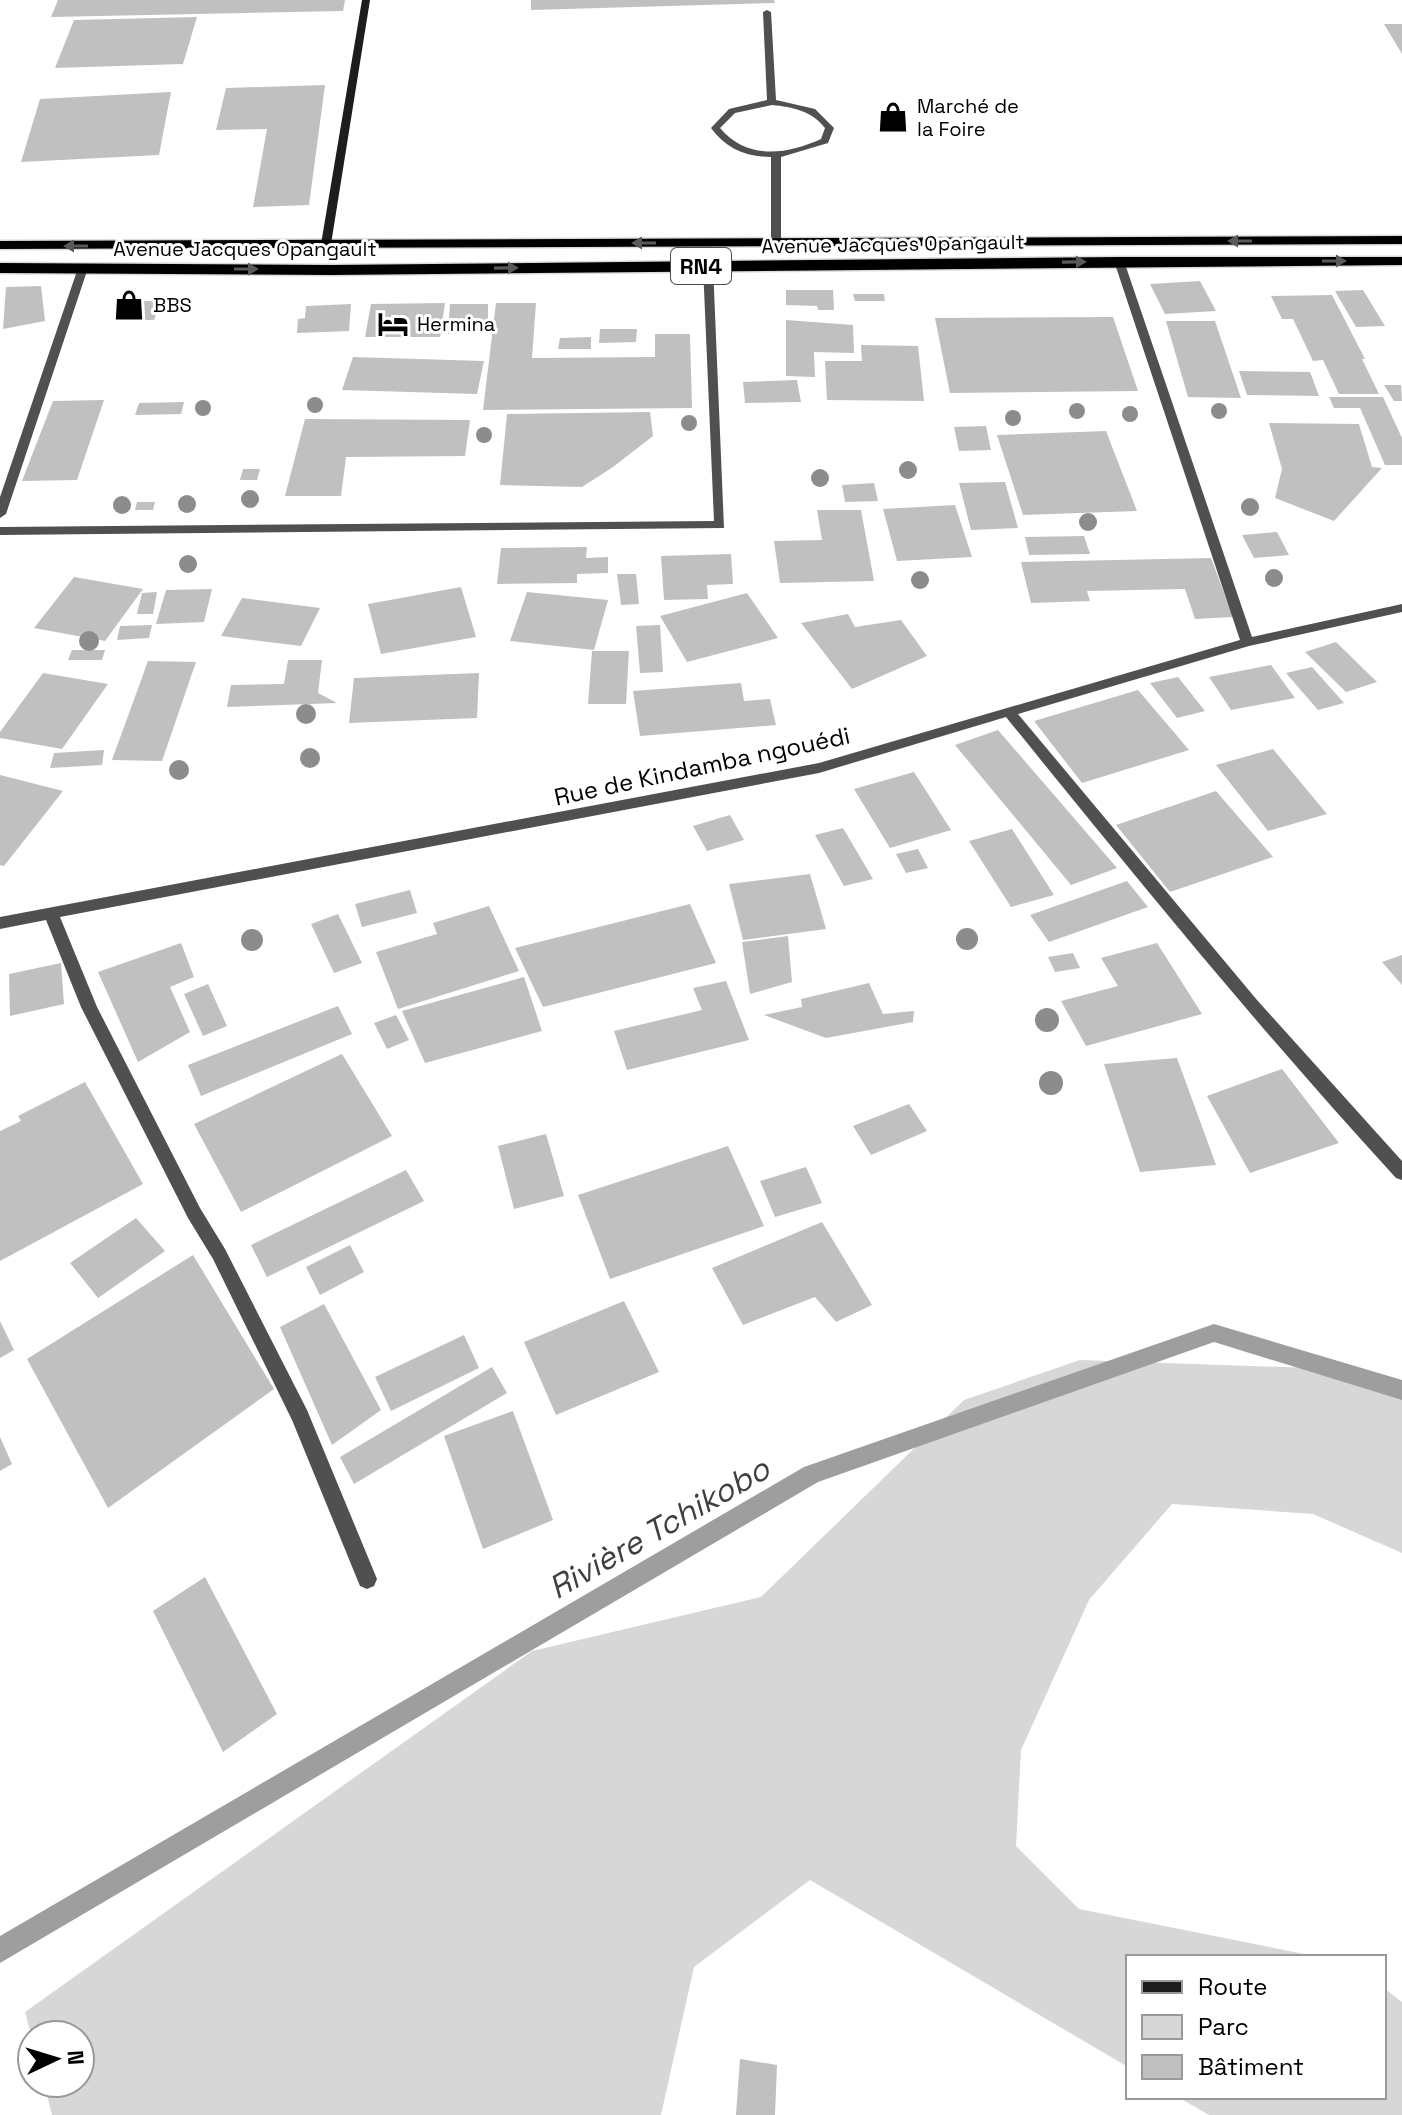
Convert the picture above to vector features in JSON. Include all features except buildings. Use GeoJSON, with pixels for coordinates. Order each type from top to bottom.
{"type":"FeatureCollection","features":[{"type":"Feature","properties":{"kind":"highway","name":"RN4"},"geometry":{"type":"LineString","coordinates":[[0,245],[1402,240]]}},
{"type":"Feature","properties":{"kind":"highway","name":"Avenue Jacques Opangault"},"geometry":{"type":"LineString","coordinates":[[0,268],[331,270],[1402,261]]}},
{"type":"Feature","properties":{"kind":"street"},"geometry":{"type":"LineString","coordinates":[[326,244],[366,0]]}},
{"type":"Feature","properties":{"kind":"street"},"geometry":{"type":"LineString","coordinates":[[767,12],[772,102]]}},
{"type":"Feature","properties":{"kind":"street"},"geometry":{"type":"LineString","coordinates":[[772,102],[800,106],[822,115],[830,128],[825,141],[805,151],[776,155],[746,152],[724,142],[715,128],[722,115],[744,106],[772,102]]}},
{"type":"Feature","properties":{"kind":"street"},"geometry":{"type":"LineString","coordinates":[[776,155],[776,242]]}},
{"type":"Feature","properties":{"kind":"street"},"geometry":{"type":"LineString","coordinates":[[1119,261],[1247,642]]}},
{"type":"Feature","properties":{"kind":"street"},"geometry":{"type":"LineString","coordinates":[[0,531],[720,525],[708,266]]}},
{"type":"Feature","properties":{"kind":"street"},"geometry":{"type":"LineString","coordinates":[[0,514],[83,268]]}},
{"type":"Feature","properties":{"kind":"street","name":"Rue de Kindamba ngouédi"},"geometry":{"type":"LineString","coordinates":[[0,923],[819,768],[1011,714],[1247,642],[1402,608]]}},
{"type":"Feature","properties":{"kind":"street"},"geometry":{"type":"LineString","coordinates":[[1011,714],[1137,873],[1275,1035],[1402,1173]]}},
{"type":"Feature","properties":{"kind":"street"},"geometry":{"type":"LineString","coordinates":[[51,913],[89,1007],[300,1416],[367,1579]]}},
{"type":"Feature","properties":{"kind":"green space"},"geometry":{"type":"Polygon","coordinates":[[[1080,1360],[1339,1369],[1402,1394],[1402,1553],[1313,1514],[1172,1504],[1089,1600],[1021,1750],[1016,1846],[1079,1909],[1309,1955],[1126,1955],[1126,2066],[810,1880],[694,1967],[661,2115],[52,2115],[48,2099],[96,2099],[96,2019],[27,2019],[25,2012],[532,1651],[761,1597],[964,1400],[1080,1360]]]}},
{"type":"Feature","properties":{"kind":"green space"},"geometry":{"type":"Polygon","coordinates":[[[1386,1990],[1402,2002],[1402,2115],[1209,2115],[1181,2099],[1386,2099],[1386,1990]]]}},
{"type":"Feature","properties":{"kind":"waterway","name":"Rivière Tchikobo"},"geometry":{"type":"LineString","coordinates":[[0,1950],[812,1474],[1214,1333],[1402,1390]]}},
{"type":"Feature","properties":{"kind":"place","name":"Marché de la Foire"},"geometry":{"type":"Point","coordinates":[893,117]}},
{"type":"Feature","properties":{"kind":"place","name":"BBS"},"geometry":{"type":"Point","coordinates":[129,305]}},
{"type":"Feature","properties":{"kind":"place","name":"Hermina"},"geometry":{"type":"Point","coordinates":[393,324]}}]}
